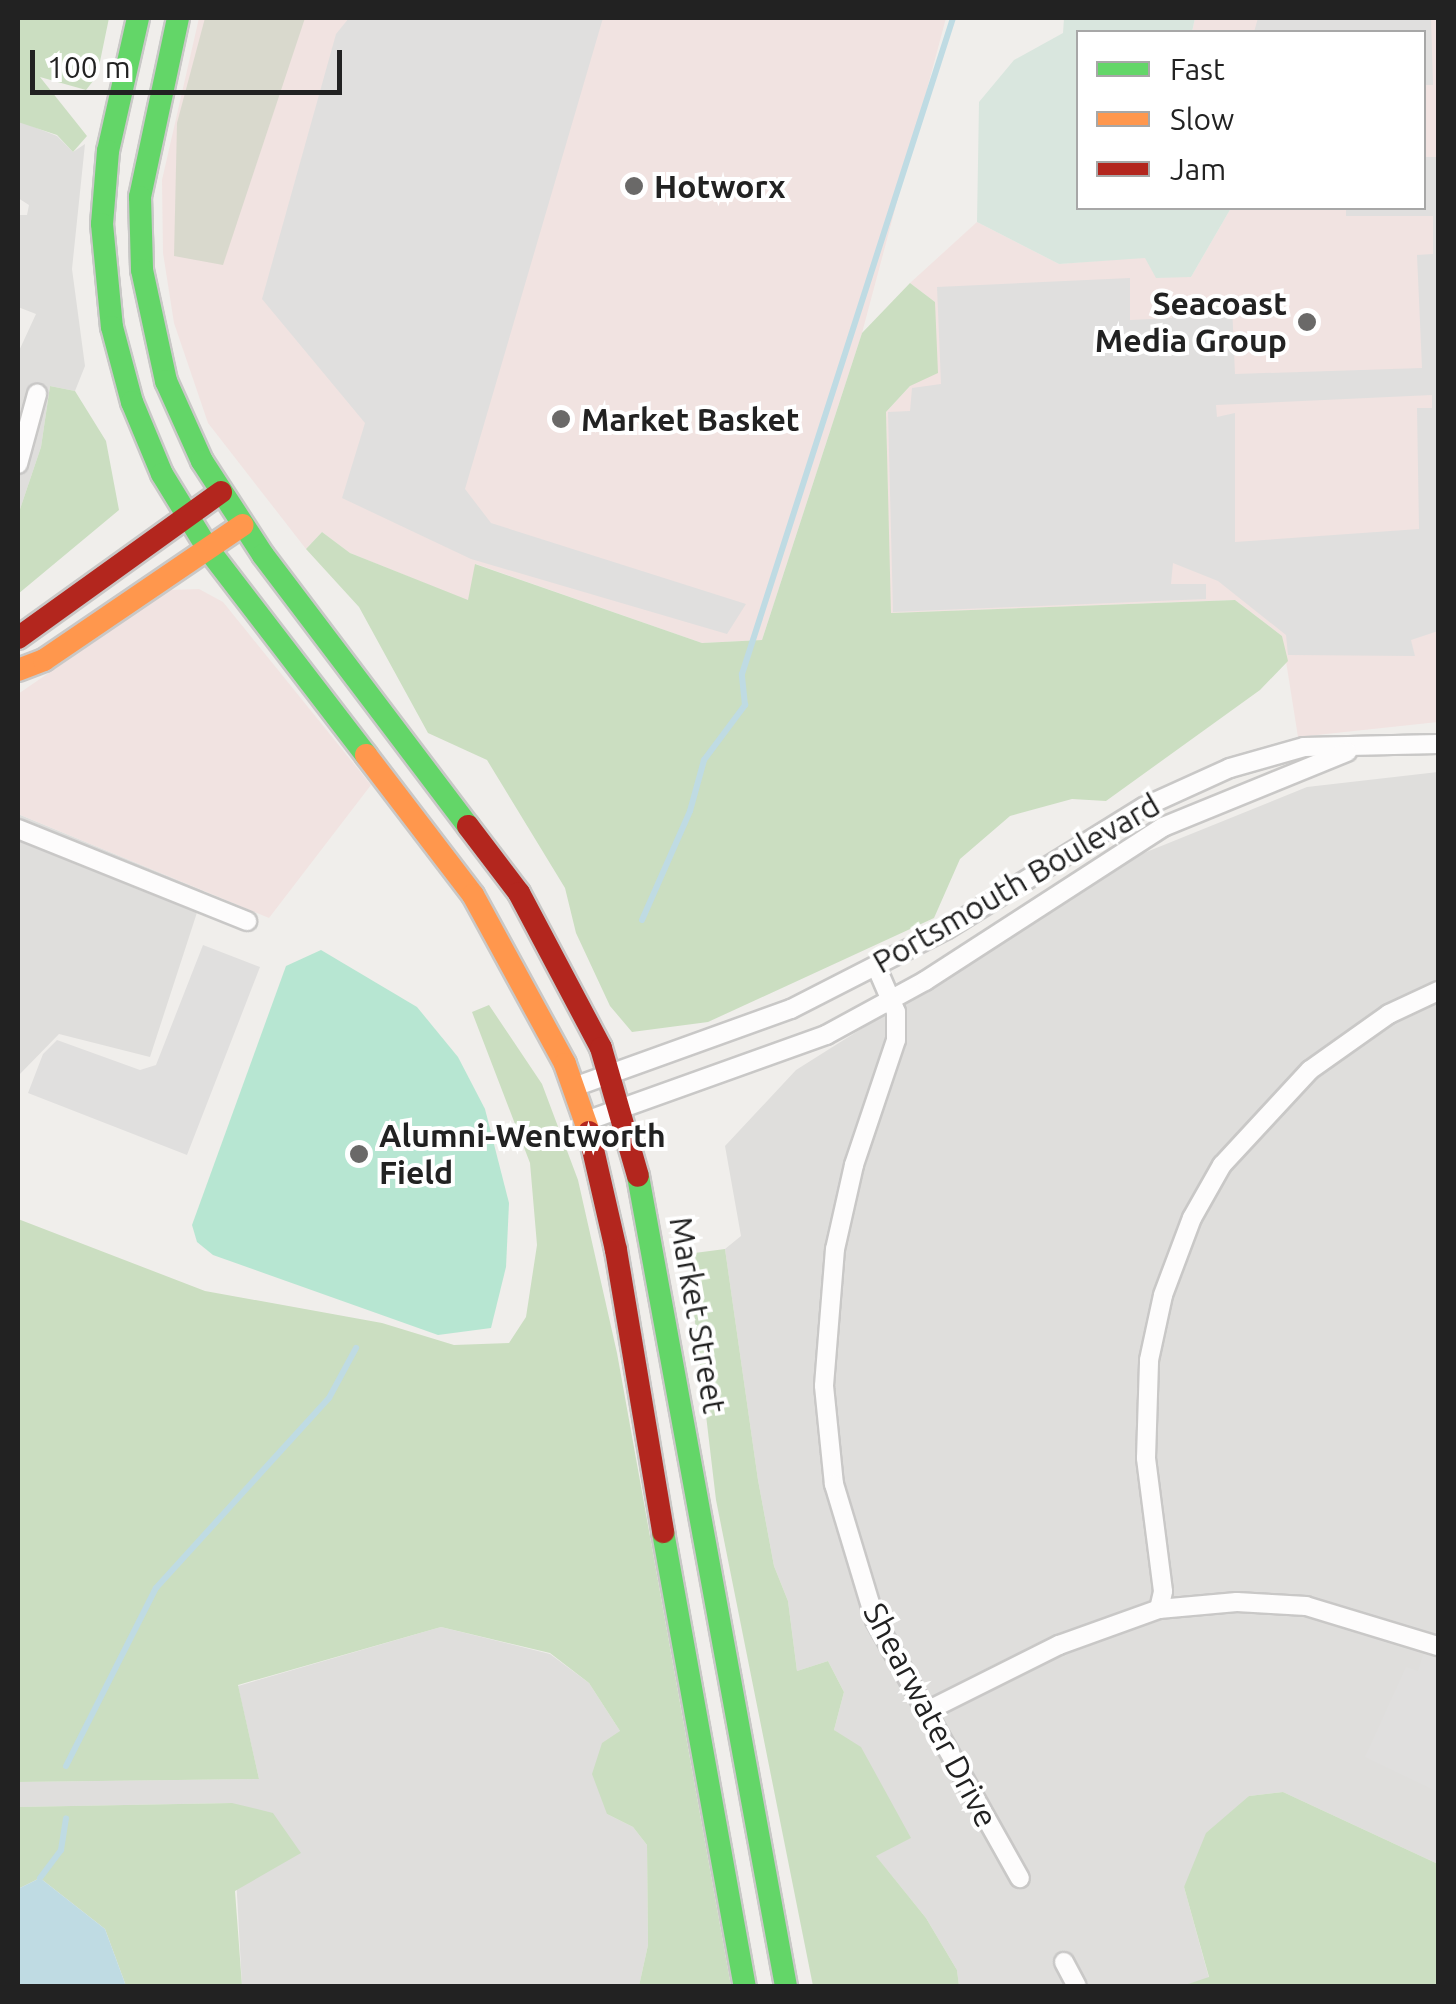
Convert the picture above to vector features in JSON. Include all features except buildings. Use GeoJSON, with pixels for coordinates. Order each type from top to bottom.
{"type":"FeatureCollection","features":[{"type":"Feature","properties":{"kind":"main road"},"geometry":{"type":"LineString","coordinates":[[138,18],[108,151],[102,262],[132,402],[186,515],[208,548],[473,895],[532,994],[574,1087],[586,1121],[616,1250],[716,1849],[745,1986]]}},
{"type":"Feature","properties":{"kind":"main road","name":"Market Street"},"geometry":{"type":"LineString","coordinates":[[178,18],[145,158],[142,270],[166,381],[243,526],[519,894],[571,984],[611,1075],[649,1224],[786,1986]]}},
{"type":"Feature","properties":{"kind":"main road"},"geometry":{"type":"LineString","coordinates":[[18,638],[222,492]]}},
{"type":"Feature","properties":{"kind":"main road"},"geometry":{"type":"LineString","coordinates":[[18,670],[44,660],[243,526]]}},
{"type":"Feature","properties":{"kind":"street"},"geometry":{"type":"LineString","coordinates":[[18,464],[38,394]]}},
{"type":"Feature","properties":{"kind":"street","name":"Portsmouth Boulevard"},"geometry":{"type":"LineString","coordinates":[[574,1087],[746,1030],[876,966],[1171,793],[1291,750],[1438,744]]}},
{"type":"Feature","properties":{"kind":"street","name":"Portsmouth Boulevard"},"geometry":{"type":"LineString","coordinates":[[586,1121],[794,1050],[892,999],[1163,827],[1352,750]]}},
{"type":"Feature","properties":{"kind":"street"},"geometry":{"type":"LineString","coordinates":[[18,829],[247,922]]}},
{"type":"Feature","properties":{"kind":"street","name":"Shearwater Drive"},"geometry":{"type":"LineString","coordinates":[[876,966],[892,999],[894,1058],[862,1137],[839,1230],[824,1386],[834,1484],[858,1578],[925,1712],[1020,1878]]}},
{"type":"Feature","properties":{"kind":"street"},"geometry":{"type":"LineString","coordinates":[[1159,1610],[1163,1591],[1146,1458],[1148,1360],[1163,1294],[1192,1218],[1222,1165],[1310,1070],[1389,1014],[1438,990]]}},
{"type":"Feature","properties":{"kind":"street"},"geometry":{"type":"LineString","coordinates":[[925,1712],[1059,1646],[1159,1610],[1236,1602],[1306,1606],[1438,1646]]}},
{"type":"Feature","properties":{"kind":"street"},"geometry":{"type":"LineString","coordinates":[[1064,1962],[1077,1986]]}},
{"type":"Feature","properties":{"kind":"shaded area"},"geometry":{"type":"Polygon","coordinates":[[[199,18],[946,18],[862,333],[762,640],[702,643],[476,564],[469,601],[350,553],[322,532],[306,549],[208,423],[174,323],[163,253],[162,180],[199,18]]]}},
{"type":"Feature","properties":{"kind":"shaded area"},"geometry":{"type":"Polygon","coordinates":[[[205,18],[305,18],[223,265],[174,256],[177,123],[205,18]]]}},
{"type":"Feature","properties":{"kind":"shaded area"},"geometry":{"type":"Polygon","coordinates":[[[349,18],[603,18],[465,489],[491,523],[746,604],[727,634],[471,559],[342,498],[365,423],[262,299],[336,34],[349,18]]]}},
{"type":"Feature","properties":{"kind":"shaded area"},"geometry":{"type":"Polygon","coordinates":[[[1064,18],[1195,18],[1192,30],[1076,30],[1076,210],[1230,210],[1191,277],[1156,278],[1145,258],[1059,264],[977,222],[979,102],[1014,60],[1063,33],[1064,18]]]}},
{"type":"Feature","properties":{"kind":"shaded area"},"geometry":{"type":"Polygon","coordinates":[[[1195,18],[1438,18],[1438,722],[1298,737],[1282,636],[1235,600],[890,613],[886,412],[910,386],[935,302],[910,283],[977,222],[1059,264],[1146,257],[1191,277],[1230,210],[1426,210],[1426,30],[1192,30],[1195,18]]]}},
{"type":"Feature","properties":{"kind":"shaded area"},"geometry":{"type":"Polygon","coordinates":[[[1258,18],[1431,18],[1433,85],[1426,85],[1426,30],[1255,30],[1258,18]]]}},
{"type":"Feature","properties":{"kind":"shaded area"},"geometry":{"type":"Polygon","coordinates":[[[19,121],[57,136],[73,152],[85,144],[72,269],[85,366],[75,391],[50,386],[41,447],[18,515],[18,353],[36,314],[18,307],[18,215],[27,215],[29,205],[18,198],[19,121]]]}},
{"type":"Feature","properties":{"kind":"shaded area"},"geometry":{"type":"Polygon","coordinates":[[[1426,157],[1438,157],[1438,631],[1411,640],[1415,656],[1288,655],[1286,635],[1218,581],[1173,563],[1171,584],[1206,584],[1206,599],[893,612],[888,412],[910,411],[912,388],[941,384],[937,287],[1130,278],[1130,320],[1172,318],[1173,306],[1232,305],[1235,374],[1422,368],[1417,255],[1433,254],[1433,216],[1346,216],[1346,210],[1426,210],[1426,157]],[[1432,395],[1216,405],[1217,417],[1235,413],[1235,542],[1419,529],[1417,408],[1432,408],[1432,395]]]}},
{"type":"Feature","properties":{"kind":"shaded area"},"geometry":{"type":"Polygon","coordinates":[[[199,589],[223,602],[371,785],[269,918],[18,814],[18,694],[170,590],[199,589]]]}},
{"type":"Feature","properties":{"kind":"shaded area"},"geometry":{"type":"Polygon","coordinates":[[[1438,772],[1438,1864],[1283,1792],[1249,1796],[1184,1887],[1209,1978],[1182,1986],[959,1986],[957,1970],[926,1918],[875,1855],[910,1838],[834,1730],[844,1692],[828,1661],[797,1671],[788,1601],[774,1566],[758,1480],[725,1249],[741,1236],[725,1146],[796,1070],[1134,857],[1307,787],[1438,772]]]}},
{"type":"Feature","properties":{"kind":"shaded area"},"geometry":{"type":"Polygon","coordinates":[[[18,814],[204,891],[150,1057],[59,1034],[18,1076],[18,814]]]}},
{"type":"Feature","properties":{"kind":"shaded area"},"geometry":{"type":"Polygon","coordinates":[[[203,945],[260,967],[187,1155],[28,1093],[43,1054],[57,1040],[140,1070],[156,1065],[203,945]]]}},
{"type":"Feature","properties":{"kind":"shaded area"},"geometry":{"type":"Polygon","coordinates":[[[441,1627],[550,1654],[589,1683],[620,1731],[607,1814],[633,1827],[647,1845],[648,1945],[639,1986],[242,1986],[232,1803],[18,1807],[18,1782],[259,1779],[238,1686],[441,1627]]]}},
{"type":"Feature","properties":{"kind":"shaded area"},"geometry":{"type":"Polygon","coordinates":[[[1424,1652],[1438,1660],[1438,1792],[1365,1757],[1406,1667],[1418,1671],[1424,1652]]]}},
{"type":"Feature","properties":{"kind":"green space"},"geometry":{"type":"Polygon","coordinates":[[[18,18],[109,18],[97,76],[86,90],[40,77],[87,136],[73,152],[57,135],[18,122],[18,18]]]}},
{"type":"Feature","properties":{"kind":"green space"},"geometry":{"type":"Polygon","coordinates":[[[910,283],[935,302],[938,373],[910,386],[886,412],[891,613],[1235,600],[1282,636],[1288,661],[1260,690],[1106,801],[1072,799],[1010,816],[960,859],[934,918],[708,1022],[632,1032],[610,1006],[576,933],[565,888],[487,760],[428,733],[359,607],[306,549],[322,532],[350,553],[468,600],[475,564],[702,643],[762,640],[862,333],[910,283]]]}},
{"type":"Feature","properties":{"kind":"green space"},"geometry":{"type":"Polygon","coordinates":[[[50,386],[75,391],[106,441],[119,510],[18,594],[18,515],[41,447],[50,386]]]}},
{"type":"Feature","properties":{"kind":"green space","name":"Alumni-Wentworth Field"},"geometry":{"type":"Polygon","coordinates":[[[321,950],[417,1007],[458,1057],[485,1109],[509,1203],[506,1267],[491,1328],[438,1335],[213,1255],[197,1242],[192,1225],[286,966],[321,950]]]}},
{"type":"Feature","properties":{"kind":"green space"},"geometry":{"type":"Polygon","coordinates":[[[489,1005],[542,1084],[578,1180],[617,1353],[731,1986],[639,1986],[648,1945],[647,1845],[633,1827],[607,1814],[592,1774],[602,1743],[620,1731],[589,1683],[550,1653],[441,1627],[238,1685],[259,1779],[18,1782],[18,1219],[205,1291],[382,1323],[454,1345],[509,1343],[526,1317],[537,1245],[530,1163],[472,1012],[489,1005]]]}},
{"type":"Feature","properties":{"kind":"green space"},"geometry":{"type":"Polygon","coordinates":[[[725,1249],[758,1480],[774,1566],[788,1601],[797,1671],[828,1661],[844,1692],[834,1730],[861,1747],[911,1838],[876,1856],[926,1918],[957,1970],[959,1986],[813,1986],[716,1500],[687,1254],[725,1249]]]}},
{"type":"Feature","properties":{"kind":"green space"},"geometry":{"type":"Polygon","coordinates":[[[1283,1792],[1438,1864],[1438,1986],[1182,1986],[1209,1977],[1184,1887],[1206,1833],[1249,1796],[1283,1792]]]}},
{"type":"Feature","properties":{"kind":"green space"},"geometry":{"type":"Polygon","coordinates":[[[232,1803],[273,1813],[301,1853],[235,1891],[242,1986],[126,1986],[105,1929],[40,1878],[18,1889],[18,1807],[232,1803]]]}},
{"type":"Feature","properties":{"kind":"water"},"geometry":{"type":"Polygon","coordinates":[[[40,1878],[105,1929],[126,1986],[18,1986],[18,1889],[40,1878]]]}},
{"type":"Feature","properties":{"kind":"waterway"},"geometry":{"type":"LineString","coordinates":[[642,920],[690,811],[704,760],[745,705],[742,674],[953,18]]}},
{"type":"Feature","properties":{"kind":"waterway"},"geometry":{"type":"LineString","coordinates":[[66,1766],[156,1588],[329,1398],[356,1348]]}},
{"type":"Feature","properties":{"kind":"waterway"},"geometry":{"type":"LineString","coordinates":[[40,1878],[61,1850],[66,1818]]}},
{"type":"Feature","properties":{"kind":"traffic: fast"},"geometry":{"type":"LineString","coordinates":[[138,18],[108,151],[102,224],[112,327],[132,402],[162,474],[208,549],[366,755]]}},
{"type":"Feature","properties":{"kind":"traffic: fast"},"geometry":{"type":"LineString","coordinates":[[178,18],[140,197],[142,270],[166,381],[202,461],[263,555],[468,826]]}},
{"type":"Feature","properties":{"kind":"traffic: fast"},"geometry":{"type":"LineString","coordinates":[[638,1176],[786,1986]]}},
{"type":"Feature","properties":{"kind":"traffic: fast"},"geometry":{"type":"LineString","coordinates":[[663,1532],[745,1986]]}},
{"type":"Feature","properties":{"kind":"traffic: slow"},"geometry":{"type":"LineString","coordinates":[[18,670],[44,660],[243,525]]}},
{"type":"Feature","properties":{"kind":"traffic: slow"},"geometry":{"type":"LineString","coordinates":[[366,755],[473,895],[565,1064],[589,1132]]}},
{"type":"Feature","properties":{"kind":"traffic: jam"},"geometry":{"type":"LineString","coordinates":[[18,638],[221,492]]}},
{"type":"Feature","properties":{"kind":"traffic: jam"},"geometry":{"type":"LineString","coordinates":[[468,826],[519,893],[601,1048],[638,1176]]}},
{"type":"Feature","properties":{"kind":"traffic: jam"},"geometry":{"type":"LineString","coordinates":[[589,1132],[616,1250],[663,1532]]}},
{"type":"Feature","properties":{"kind":"place","name":"Hotworx"},"geometry":{"type":"Point","coordinates":[634,186]}},
{"type":"Feature","properties":{"kind":"place","name":"Seacoast Media Group"},"geometry":{"type":"Point","coordinates":[1307,322]}},
{"type":"Feature","properties":{"kind":"place","name":"Market Basket"},"geometry":{"type":"Point","coordinates":[561,419]}},
{"type":"Feature","properties":{"kind":"place","name":"Alumni-Wentworth Field"},"geometry":{"type":"Point","coordinates":[359,1154]}}]}
